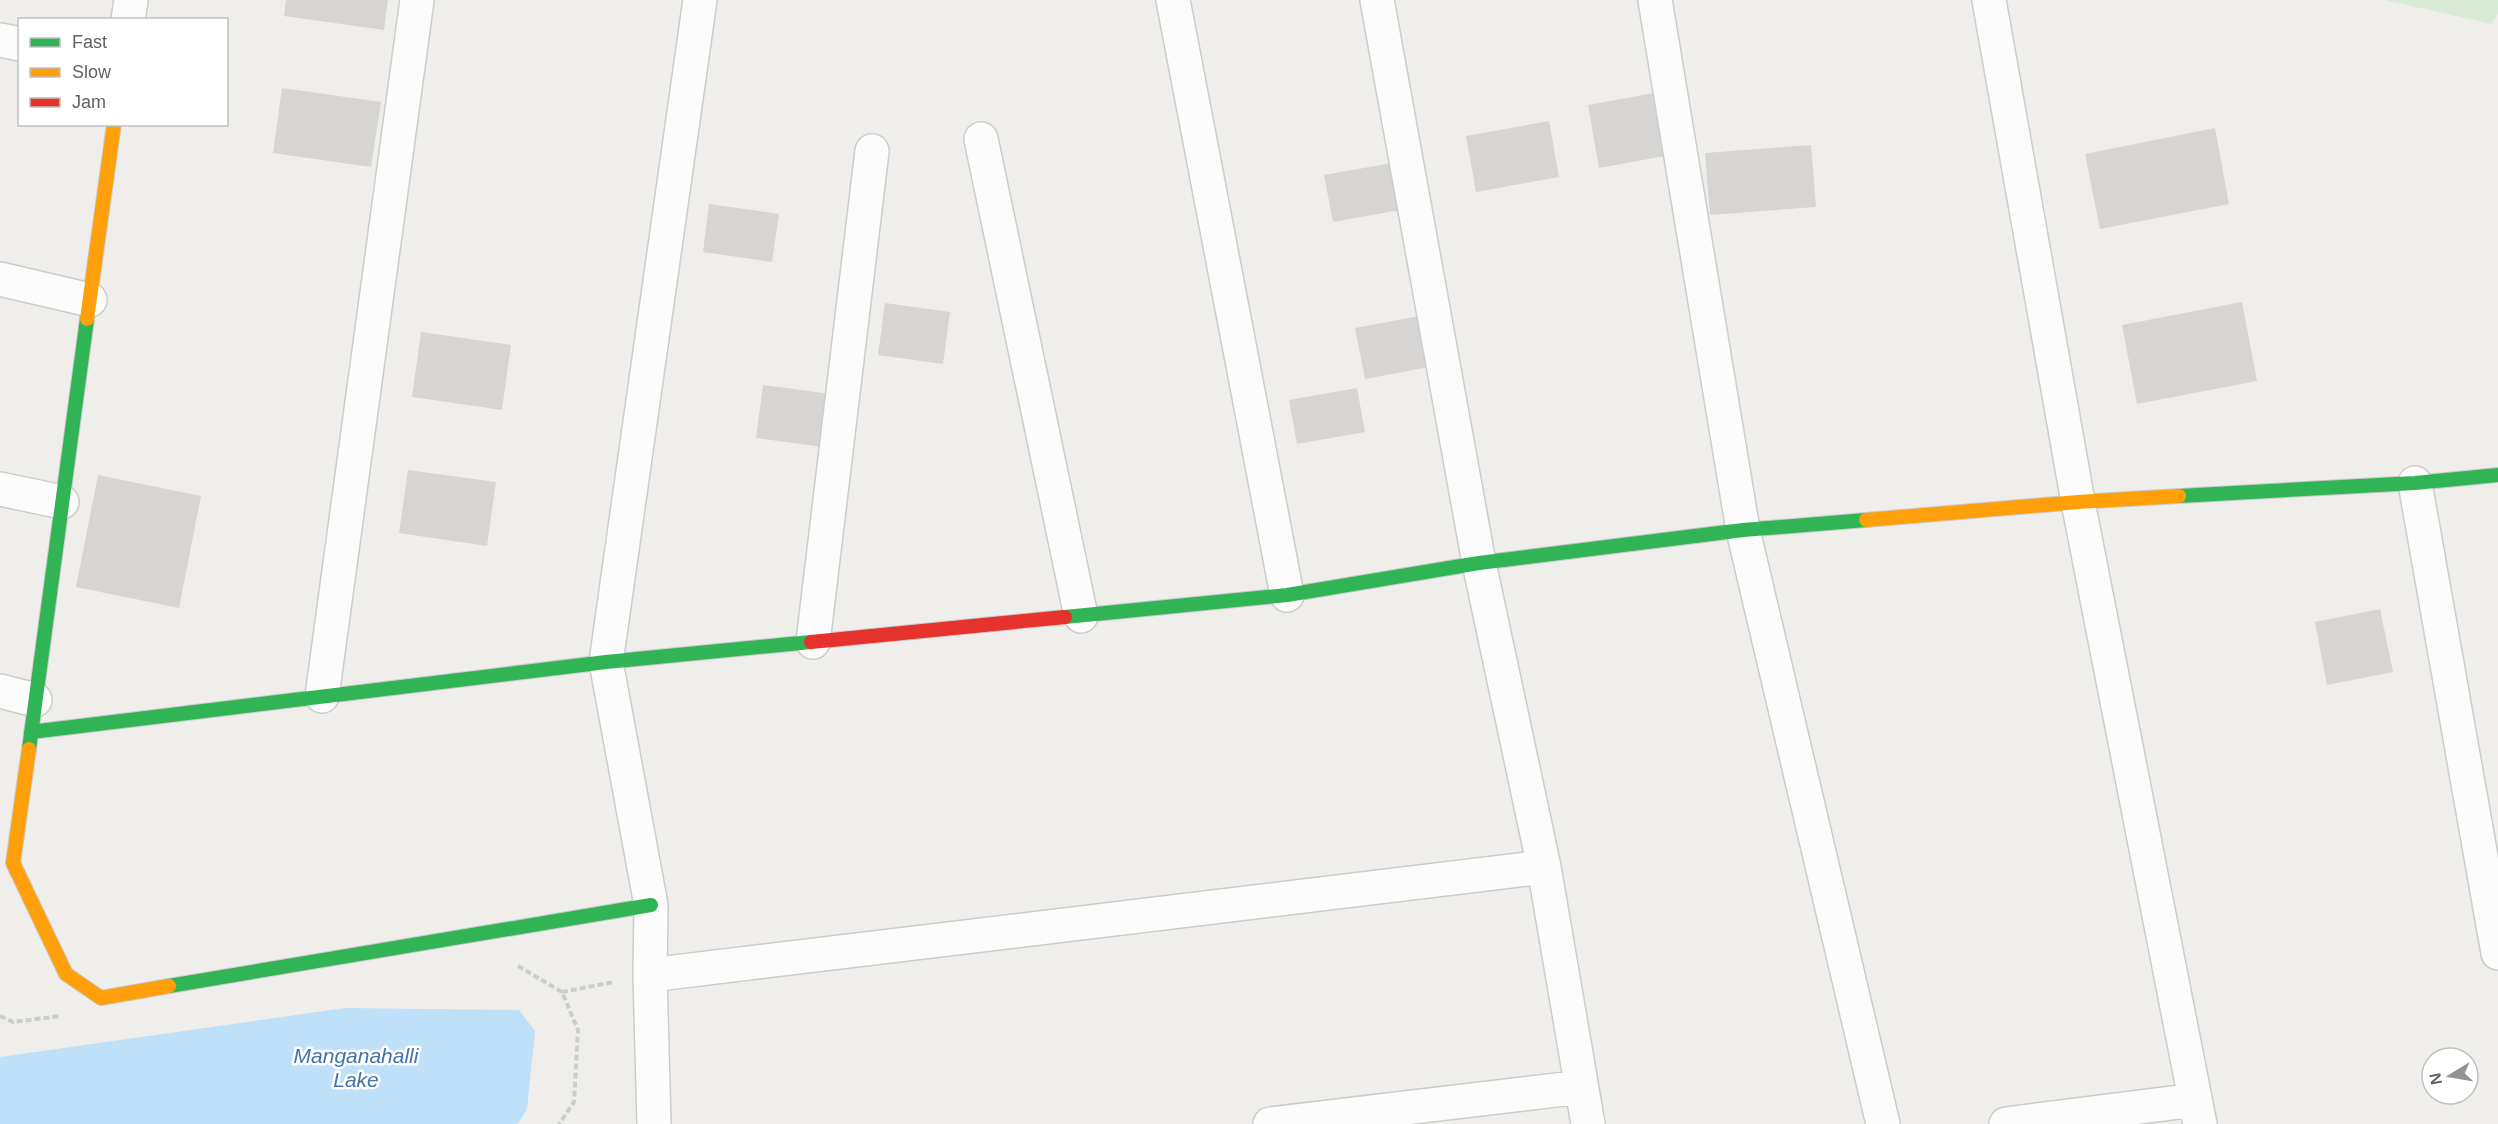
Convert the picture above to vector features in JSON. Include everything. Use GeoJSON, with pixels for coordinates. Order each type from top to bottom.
{"type":"FeatureCollection","features":[{"type":"Feature","properties":{"kind":"street"},"geometry":{"type":"LineString","coordinates":[[128,18],[131,0]]}},
{"type":"Feature","properties":{"kind":"street"},"geometry":{"type":"LineString","coordinates":[[322,696],[417,0]]}},
{"type":"Feature","properties":{"kind":"street"},"geometry":{"type":"LineString","coordinates":[[654,1124],[650,975],[651,905],[606,662],[700,0]]}},
{"type":"Feature","properties":{"kind":"street"},"geometry":{"type":"LineString","coordinates":[[1173,0],[1287,595]]}},
{"type":"Feature","properties":{"kind":"street"},"geometry":{"type":"LineString","coordinates":[[1377,0],[1479,563],[1544,867],[1588,1124]]}},
{"type":"Feature","properties":{"kind":"street"},"geometry":{"type":"LineString","coordinates":[[1655,0],[1743,530],[1882,1124]]}},
{"type":"Feature","properties":{"kind":"street"},"geometry":{"type":"LineString","coordinates":[[1989,0],[2078,502],[2198,1112],[2006,1124]]}},
{"type":"Feature","properties":{"kind":"street"},"geometry":{"type":"LineString","coordinates":[[0,40],[18,44]]}},
{"type":"Feature","properties":{"kind":"street"},"geometry":{"type":"LineString","coordinates":[[114,126],[31,732],[6,862],[66,974],[101,998],[651,905]]}},
{"type":"Feature","properties":{"kind":"street"},"geometry":{"type":"LineString","coordinates":[[981,139],[1081,616]]}},
{"type":"Feature","properties":{"kind":"street"},"geometry":{"type":"LineString","coordinates":[[813,642],[872,151]]}},
{"type":"Feature","properties":{"kind":"street"},"geometry":{"type":"LineString","coordinates":[[0,279],[90,300]]}},
{"type":"Feature","properties":{"kind":"street"},"geometry":{"type":"LineString","coordinates":[[31,732],[606,662],[1287,595],[1479,563],[1743,530],[2078,502],[2415,483],[2498,475]]}},
{"type":"Feature","properties":{"kind":"street"},"geometry":{"type":"LineString","coordinates":[[2415,483],[2498,953]]}},
{"type":"Feature","properties":{"kind":"street"},"geometry":{"type":"LineString","coordinates":[[0,489],[62,502]]}},
{"type":"Feature","properties":{"kind":"street"},"geometry":{"type":"LineString","coordinates":[[0,691],[35,700]]}},
{"type":"Feature","properties":{"kind":"street"},"geometry":{"type":"LineString","coordinates":[[650,975],[1544,867]]}},
{"type":"Feature","properties":{"kind":"street"},"geometry":{"type":"LineString","coordinates":[[1270,1124],[1581,1086]]}},
{"type":"Feature","properties":{"kind":"path"},"geometry":{"type":"LineString","coordinates":[[559,1124],[574,1102],[578,1030],[562,992],[650,975]]}},
{"type":"Feature","properties":{"kind":"green space"},"geometry":{"type":"Polygon","coordinates":[[[2385,0],[2498,0],[2498,13],[2492,24],[2385,0]]]}},
{"type":"Feature","properties":{"kind":"water","name":"Manganahalli Lake"},"geometry":{"type":"Polygon","coordinates":[[[345,1008],[519,1010],[535,1031],[527,1109],[518,1124],[0,1124],[0,1057],[345,1008]]]}},
{"type":"Feature","properties":{"kind":"building"},"geometry":{"type":"Polygon","coordinates":[[[286,0],[388,0],[384,30],[284,16],[286,0]]]}},
{"type":"Feature","properties":{"kind":"building"},"geometry":{"type":"Polygon","coordinates":[[[282,88],[381,102],[371,167],[273,153],[282,88]]]}},
{"type":"Feature","properties":{"kind":"building"},"geometry":{"type":"Polygon","coordinates":[[[1654,93],[1665,156],[1599,168],[1588,105],[1654,93]]]}},
{"type":"Feature","properties":{"kind":"building"},"geometry":{"type":"Polygon","coordinates":[[[1549,121],[1559,177],[1476,192],[1466,136],[1549,121]]]}},
{"type":"Feature","properties":{"kind":"building"},"geometry":{"type":"Polygon","coordinates":[[[2215,128],[2229,204],[2100,229],[2085,154],[2215,128]]]}},
{"type":"Feature","properties":{"kind":"building"},"geometry":{"type":"Polygon","coordinates":[[[1811,145],[1816,207],[1710,215],[1705,153],[1811,145]]]}},
{"type":"Feature","properties":{"kind":"building"},"geometry":{"type":"Polygon","coordinates":[[[1392,163],[1400,210],[1333,222],[1324,175],[1392,163]]]}},
{"type":"Feature","properties":{"kind":"building"},"geometry":{"type":"Polygon","coordinates":[[[709,204],[779,214],[772,262],[703,252],[709,204]]]}},
{"type":"Feature","properties":{"kind":"building"},"geometry":{"type":"Polygon","coordinates":[[[2242,302],[2257,381],[2137,404],[2122,325],[2242,302]]]}},
{"type":"Feature","properties":{"kind":"building"},"geometry":{"type":"Polygon","coordinates":[[[885,303],[950,312],[943,364],[878,355],[885,303]]]}},
{"type":"Feature","properties":{"kind":"building"},"geometry":{"type":"Polygon","coordinates":[[[1420,316],[1429,367],[1365,379],[1355,328],[1420,316]]]}},
{"type":"Feature","properties":{"kind":"building"},"geometry":{"type":"Polygon","coordinates":[[[421,332],[511,345],[502,410],[412,397],[421,332]]]}},
{"type":"Feature","properties":{"kind":"building"},"geometry":{"type":"Polygon","coordinates":[[[763,385],[831,394],[823,447],[756,438],[763,385]]]}},
{"type":"Feature","properties":{"kind":"building"},"geometry":{"type":"Polygon","coordinates":[[[1357,388],[1365,432],[1297,444],[1289,400],[1357,388]]]}},
{"type":"Feature","properties":{"kind":"building"},"geometry":{"type":"Polygon","coordinates":[[[408,470],[496,482],[487,546],[399,533],[408,470]]]}},
{"type":"Feature","properties":{"kind":"building"},"geometry":{"type":"Polygon","coordinates":[[[98,475],[201,496],[179,608],[76,587],[98,475]]]}},
{"type":"Feature","properties":{"kind":"building"},"geometry":{"type":"Polygon","coordinates":[[[2380,609],[2393,672],[2327,685],[2315,622],[2380,609]]]}},
{"type":"Feature","properties":{"kind":"traffic: fast"},"geometry":{"type":"LineString","coordinates":[[29,749],[87,319]]}},
{"type":"Feature","properties":{"kind":"traffic: fast"},"geometry":{"type":"LineString","coordinates":[[2179,496],[2415,483],[2498,475]]}},
{"type":"Feature","properties":{"kind":"traffic: fast"},"geometry":{"type":"LineString","coordinates":[[1065,617],[1287,595],[1479,563],[1743,530],[1866,520]]}},
{"type":"Feature","properties":{"kind":"traffic: fast"},"geometry":{"type":"LineString","coordinates":[[31,732],[606,662],[811,642]]}},
{"type":"Feature","properties":{"kind":"traffic: fast"},"geometry":{"type":"LineString","coordinates":[[169,986],[651,905]]}},
{"type":"Feature","properties":{"kind":"traffic: slow"},"geometry":{"type":"LineString","coordinates":[[87,319],[114,126]]}},
{"type":"Feature","properties":{"kind":"traffic: slow"},"geometry":{"type":"LineString","coordinates":[[1866,520],[2179,496]]}},
{"type":"Feature","properties":{"kind":"traffic: slow"},"geometry":{"type":"LineString","coordinates":[[29,749],[13,863],[66,974],[101,998],[169,986]]}},
{"type":"Feature","properties":{"kind":"traffic: jam"},"geometry":{"type":"LineString","coordinates":[[811,642],[1065,617]]}}]}
